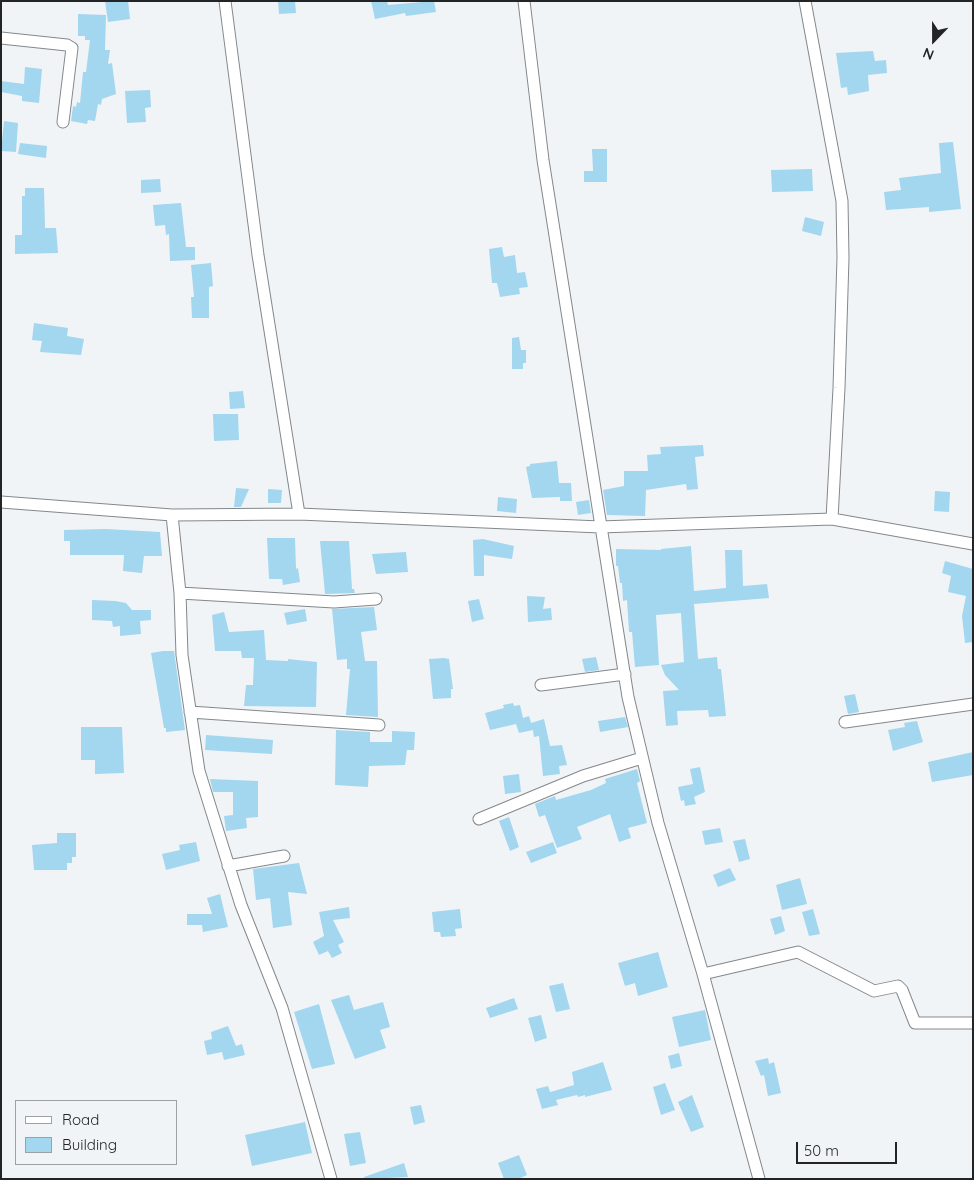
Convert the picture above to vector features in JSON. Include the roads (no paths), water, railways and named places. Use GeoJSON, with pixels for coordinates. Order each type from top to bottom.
{"type":"FeatureCollection","features":[{"type":"Feature","properties":{"kind":"street"},"geometry":{"type":"LineString","coordinates":[[225,1],[258,255],[299,514]]}},
{"type":"Feature","properties":{"kind":"street"},"geometry":{"type":"LineString","coordinates":[[524,1],[543,160],[600,527],[625,674],[642,758],[658,823],[703,974],[760,1179]]}},
{"type":"Feature","properties":{"kind":"street"},"geometry":{"type":"LineString","coordinates":[[805,1],[842,201],[843,258],[840,379],[832,519]]}},
{"type":"Feature","properties":{"kind":"street"},"geometry":{"type":"LineString","coordinates":[[1,38],[67,45],[72,48],[64,122]]}},
{"type":"Feature","properties":{"kind":"street"},"geometry":{"type":"LineString","coordinates":[[1,502],[172,515],[299,514],[600,527],[832,519],[973,544]]}},
{"type":"Feature","properties":{"kind":"street"},"geometry":{"type":"LineString","coordinates":[[172,515],[180,593],[182,655],[199,771],[241,906],[282,1008],[331,1179]]}},
{"type":"Feature","properties":{"kind":"street"},"geometry":{"type":"LineString","coordinates":[[180,593],[334,602],[376,599]]}},
{"type":"Feature","properties":{"kind":"street"},"geometry":{"type":"LineString","coordinates":[[541,685],[625,674]]}},
{"type":"Feature","properties":{"kind":"street"},"geometry":{"type":"LineString","coordinates":[[845,722],[973,704]]}},
{"type":"Feature","properties":{"kind":"street"},"geometry":{"type":"LineString","coordinates":[[190,712],[379,725]]}},
{"type":"Feature","properties":{"kind":"street"},"geometry":{"type":"LineString","coordinates":[[478,819],[583,776],[642,758]]}},
{"type":"Feature","properties":{"kind":"street"},"geometry":{"type":"LineString","coordinates":[[228,866],[284,856]]}},
{"type":"Feature","properties":{"kind":"street"},"geometry":{"type":"LineString","coordinates":[[703,974],[798,952],[874,990],[898,986],[902,990],[915,1023],[973,1023]]}}]}
